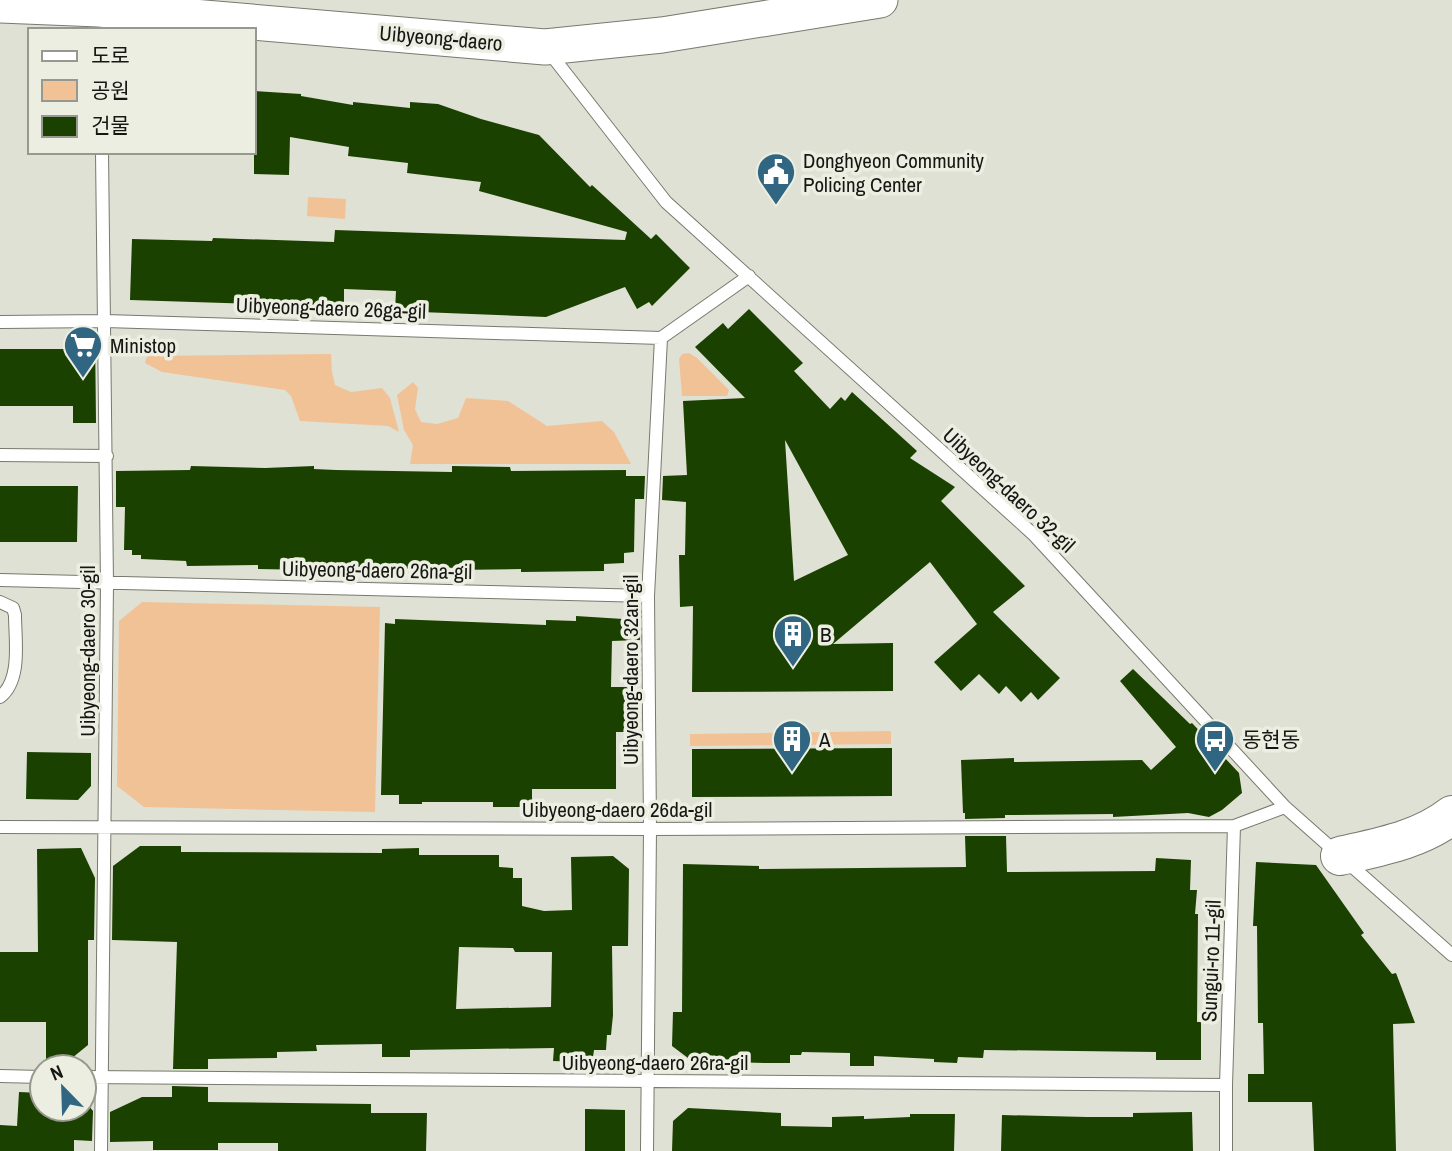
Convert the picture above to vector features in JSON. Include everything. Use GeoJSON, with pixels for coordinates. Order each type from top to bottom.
{"type":"FeatureCollection","features":[{"type":"Feature","properties":{"kind":"main road"},"geometry":{"type":"LineString","coordinates":[[1340,856],[1407,839],[1452,815]]}},
{"type":"Feature","properties":{"kind":"street","name":"Uibyeong-daero"},"geometry":{"type":"LineString","coordinates":[[0,5],[545,47],[662,35],[880,0]]}},
{"type":"Feature","properties":{"kind":"lane","name":"Uibyeong-daero 32-gil"},"geometry":{"type":"LineString","coordinates":[[545,47],[666,202],[1033,534],[1285,807],[1452,955]]}},
{"type":"Feature","properties":{"kind":"lane","name":"Uibyeong-daero 30-gil"},"geometry":{"type":"LineString","coordinates":[[101,1151],[107,584],[102,154]]}},
{"type":"Feature","properties":{"kind":"lane"},"geometry":{"type":"LineString","coordinates":[[661,338],[749,276]]}},
{"type":"Feature","properties":{"kind":"lane","name":"Uibyeong-daero 26ga-gil"},"geometry":{"type":"LineString","coordinates":[[0,322],[105,321],[661,338]]}},
{"type":"Feature","properties":{"kind":"lane","name":"Uibyeong-daero 32an-gil"},"geometry":{"type":"LineString","coordinates":[[647,1151],[650,829],[648,596],[661,338]]}},
{"type":"Feature","properties":{"kind":"lane"},"geometry":{"type":"LineString","coordinates":[[0,455],[107,456]]}},
{"type":"Feature","properties":{"kind":"lane","name":"Uibyeong-daero 26na-gil"},"geometry":{"type":"LineString","coordinates":[[0,580],[648,596]]}},
{"type":"Feature","properties":{"kind":"lane"},"geometry":{"type":"LineString","coordinates":[[0,602],[13,608],[15,615],[14,674],[10,686],[0,697]]}},
{"type":"Feature","properties":{"kind":"lane"},"geometry":{"type":"LineString","coordinates":[[1234,826],[1285,807]]}},
{"type":"Feature","properties":{"kind":"lane","name":"Uibyeong-daero 26da-gil"},"geometry":{"type":"LineString","coordinates":[[0,827],[650,829],[1234,826]]}},
{"type":"Feature","properties":{"kind":"lane","name":"Sungui-ro 11-gil"},"geometry":{"type":"LineString","coordinates":[[1226,1151],[1234,826]]}},
{"type":"Feature","properties":{"kind":"lane"},"geometry":{"type":"LineString","coordinates":[[0,1076],[28,1077]]}},
{"type":"Feature","properties":{"kind":"lane","name":"Uibyeong-daero 26ra-gil"},"geometry":{"type":"LineString","coordinates":[[98,1077],[1226,1085]]}},
{"type":"Feature","properties":{"kind":"green space"},"geometry":{"type":"Polygon","coordinates":[[[308,197],[346,199],[345,219],[307,216],[308,197]]]}},
{"type":"Feature","properties":{"kind":"green space"},"geometry":{"type":"Polygon","coordinates":[[[689,353],[729,390],[727,396],[682,396],[679,359],[682,354],[689,353]]]}},
{"type":"Feature","properties":{"kind":"green space"},"geometry":{"type":"Polygon","coordinates":[[[331,354],[335,385],[351,392],[382,388],[390,398],[399,432],[388,426],[300,421],[291,396],[285,390],[162,372],[145,363],[147,356],[331,354]]]}},
{"type":"Feature","properties":{"kind":"green space"},"geometry":{"type":"Polygon","coordinates":[[[413,382],[418,388],[415,409],[421,422],[437,424],[458,418],[466,398],[508,401],[547,426],[602,421],[614,432],[631,464],[410,464],[413,445],[404,430],[397,395],[413,382]]]}},
{"type":"Feature","properties":{"kind":"green space"},"geometry":{"type":"Polygon","coordinates":[[[142,602],[380,607],[375,812],[144,807],[117,786],[119,621],[142,602]]]}},
{"type":"Feature","properties":{"kind":"green space"},"geometry":{"type":"Polygon","coordinates":[[[891,731],[891,744],[690,746],[690,734],[891,731]]]}},
{"type":"Feature","properties":{"kind":"building"},"geometry":{"type":"Polygon","coordinates":[[[256,91],[301,94],[353,105],[353,102],[410,108],[410,102],[438,104],[539,135],[590,187],[592,185],[651,239],[656,234],[690,268],[652,306],[649,302],[637,309],[625,287],[546,317],[395,311],[396,291],[344,289],[344,307],[130,300],[132,239],[212,241],[213,238],[334,242],[335,230],[625,240],[627,232],[479,191],[481,182],[407,173],[408,163],[348,156],[349,147],[290,137],[289,175],[254,174],[256,91]]]}},
{"type":"Feature","properties":{"kind":"building"},"geometry":{"type":"Polygon","coordinates":[[[749,309],[803,363],[794,371],[830,409],[841,397],[845,401],[852,392],[917,451],[910,458],[955,487],[941,501],[1025,586],[993,612],[1060,678],[1038,700],[1031,692],[1021,702],[1006,686],[999,694],[979,674],[961,691],[934,662],[977,624],[930,562],[833,644],[893,643],[893,691],[692,692],[693,606],[680,607],[679,555],[685,555],[686,502],[662,500],[663,476],[687,475],[683,401],[745,398],[695,347],[723,323],[728,329],[749,309]],[[785,440],[794,581],[848,555],[785,440]]]}},
{"type":"Feature","properties":{"kind":"building"},"geometry":{"type":"Polygon","coordinates":[[[73,331],[95,331],[96,423],[73,423],[73,406],[0,406],[0,349],[73,349],[73,331]]]}},
{"type":"Feature","properties":{"kind":"building"},"geometry":{"type":"Polygon","coordinates":[[[191,466],[314,466],[314,469],[336,470],[452,472],[452,466],[510,467],[511,471],[626,470],[626,476],[645,476],[644,499],[635,499],[634,552],[624,553],[624,563],[604,564],[604,571],[521,572],[521,569],[455,570],[410,566],[408,569],[369,567],[369,571],[258,569],[258,565],[187,566],[186,561],[141,559],[141,555],[132,555],[132,550],[124,550],[125,507],[116,507],[116,471],[190,470],[191,466]]]}},
{"type":"Feature","properties":{"kind":"building"},"geometry":{"type":"Polygon","coordinates":[[[0,486],[78,486],[77,542],[0,542],[0,486]]]}},
{"type":"Feature","properties":{"kind":"building"},"geometry":{"type":"Polygon","coordinates":[[[576,616],[639,620],[640,640],[612,641],[611,687],[631,687],[631,732],[616,732],[616,789],[532,789],[532,807],[493,807],[493,802],[399,804],[399,795],[381,795],[385,623],[395,624],[395,619],[546,625],[546,620],[576,621],[576,616]]]}},
{"type":"Feature","properties":{"kind":"building"},"geometry":{"type":"Polygon","coordinates":[[[1133,669],[1192,723],[1239,773],[1242,793],[1209,817],[1188,813],[1113,817],[1113,814],[1005,815],[1005,818],[965,819],[961,760],[1142,760],[1151,770],[1176,747],[1120,681],[1133,669]]]}},
{"type":"Feature","properties":{"kind":"building","name":"A"},"geometry":{"type":"Polygon","coordinates":[[[892,748],[892,796],[692,797],[692,749],[892,748]]]}},
{"type":"Feature","properties":{"kind":"building"},"geometry":{"type":"Polygon","coordinates":[[[27,752],[91,753],[91,786],[78,800],[26,799],[27,752]]]}},
{"type":"Feature","properties":{"kind":"building"},"geometry":{"type":"Polygon","coordinates":[[[965,836],[1006,836],[1007,872],[1155,871],[1156,858],[1191,860],[1190,890],[1197,890],[1197,1022],[1201,1022],[1201,1060],[1156,1060],[1156,1052],[984,1050],[983,1058],[958,1057],[957,1063],[874,1056],[874,1066],[850,1066],[850,1053],[802,1052],[801,1055],[790,1055],[790,1063],[692,1061],[672,1046],[673,1012],[682,1012],[683,864],[759,866],[759,869],[966,867],[965,836]]]}},
{"type":"Feature","properties":{"kind":"building"},"geometry":{"type":"Polygon","coordinates":[[[140,846],[181,846],[181,852],[382,853],[382,849],[419,848],[419,855],[499,855],[499,867],[513,868],[513,878],[522,878],[522,906],[544,911],[572,910],[571,857],[613,856],[629,869],[628,946],[612,946],[613,1015],[606,1050],[594,1050],[593,1057],[580,1057],[580,1062],[553,1061],[554,1048],[410,1050],[410,1057],[382,1057],[382,1044],[316,1045],[317,1051],[277,1052],[277,1058],[208,1059],[208,1069],[173,1069],[177,942],[112,940],[113,866],[140,846]],[[459,947],[456,1009],[551,1007],[552,952],[515,952],[513,948],[459,947]]]}},
{"type":"Feature","properties":{"kind":"building"},"geometry":{"type":"Polygon","coordinates":[[[81,848],[95,878],[94,940],[88,940],[88,1045],[78,1053],[46,1053],[46,1022],[0,1022],[0,952],[38,952],[37,849],[81,848]]]}},
{"type":"Feature","properties":{"kind":"building"},"geometry":{"type":"Polygon","coordinates":[[[1256,862],[1316,865],[1364,933],[1361,935],[1392,974],[1396,973],[1415,1023],[1393,1024],[1396,1151],[1314,1151],[1312,1102],[1248,1102],[1248,1074],[1264,1074],[1263,1023],[1258,1023],[1257,926],[1253,926],[1256,862]]]}},
{"type":"Feature","properties":{"kind":"building"},"geometry":{"type":"Polygon","coordinates":[[[172,1086],[208,1087],[208,1102],[371,1104],[371,1113],[427,1113],[426,1151],[278,1151],[278,1143],[218,1143],[218,1150],[153,1150],[153,1141],[110,1142],[110,1112],[142,1097],[172,1097],[172,1086]]]}},
{"type":"Feature","properties":{"kind":"building"},"geometry":{"type":"Polygon","coordinates":[[[19,1092],[28,1092],[28,1123],[93,1123],[92,1141],[74,1140],[74,1151],[0,1151],[0,1125],[17,1126],[19,1092]]]}},
{"type":"Feature","properties":{"kind":"building"},"geometry":{"type":"Polygon","coordinates":[[[688,1108],[781,1113],[781,1126],[832,1127],[832,1117],[864,1116],[864,1119],[910,1117],[910,1114],[955,1114],[954,1151],[672,1151],[673,1121],[688,1108]]]}},
{"type":"Feature","properties":{"kind":"building"},"geometry":{"type":"Polygon","coordinates":[[[585,1109],[625,1110],[625,1151],[585,1151],[585,1109]]]}},
{"type":"Feature","properties":{"kind":"building"},"geometry":{"type":"Polygon","coordinates":[[[1192,1112],[1193,1151],[1001,1151],[1002,1115],[1133,1117],[1133,1113],[1192,1112]]]}},
{"type":"Feature","properties":{"kind":"place","name":"Donghyeon Community Policing Center"},"geometry":{"type":"Point","coordinates":[776,206]}},
{"type":"Feature","properties":{"kind":"place","name":"Ministop"},"geometry":{"type":"Point","coordinates":[83,379]}},
{"type":"Feature","properties":{"kind":"place","name":"B"},"geometry":{"type":"Point","coordinates":[793,668]}},
{"type":"Feature","properties":{"kind":"place","name":"A"},"geometry":{"type":"Point","coordinates":[792,773]}},
{"type":"Feature","properties":{"kind":"place","name":"동현동"},"geometry":{"type":"Point","coordinates":[1215,773]}}]}
